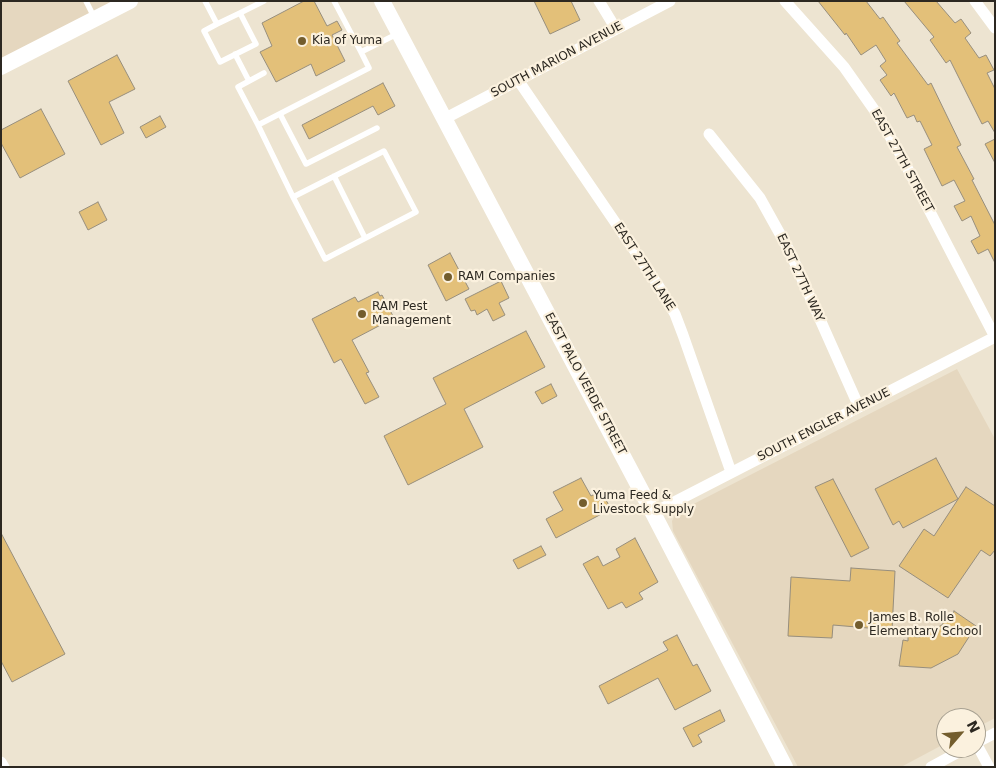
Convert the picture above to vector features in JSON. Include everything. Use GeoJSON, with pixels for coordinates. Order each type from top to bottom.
{"type":"FeatureCollection","features":[{"type":"Feature","properties":{"kind":"street"},"geometry":{"type":"LineString","coordinates":[[1,67],[130,1]]}},
{"type":"Feature","properties":{"kind":"street","name":"EAST PALO VERDE STREET"},"geometry":{"type":"LineString","coordinates":[[382,1],[785,767]]}},
{"type":"Feature","properties":{"kind":"street"},"geometry":{"type":"LineString","coordinates":[[599,1],[616,29]]}},
{"type":"Feature","properties":{"kind":"street","name":"SOUTH MARION AVENUE"},"geometry":{"type":"LineString","coordinates":[[444,119],[670,1]]}},
{"type":"Feature","properties":{"kind":"street","name":"EAST 27TH STREET"},"geometry":{"type":"LineString","coordinates":[[786,1],[844,67],[875,111],[899,152],[995,337]]}},
{"type":"Feature","properties":{"kind":"street"},"geometry":{"type":"LineString","coordinates":[[975,1],[995,28]]}},
{"type":"Feature","properties":{"kind":"street","name":"EAST 27TH LANE"},"geometry":{"type":"LineString","coordinates":[[518,80],[658,285],[675,314],[732,472]]}},
{"type":"Feature","properties":{"kind":"street","name":"EAST 27TH WAY"},"geometry":{"type":"LineString","coordinates":[[709,134],[760,198],[790,252],[858,407]]}},
{"type":"Feature","properties":{"kind":"street","name":"SOUTH ENGLER AVENUE"},"geometry":{"type":"LineString","coordinates":[[653,513],[995,337]]}},
{"type":"Feature","properties":{"kind":"street"},"geometry":{"type":"LineString","coordinates":[[931,767],[948,758]]}},
{"type":"Feature","properties":{"kind":"street"},"geometry":{"type":"LineString","coordinates":[[1,762],[4,767]]}},
{"type":"Feature","properties":{"kind":"lane"},"geometry":{"type":"LineString","coordinates":[[86,1],[95,19]]}},
{"type":"Feature","properties":{"kind":"lane"},"geometry":{"type":"LineString","coordinates":[[205,1],[217,24]]}},
{"type":"Feature","properties":{"kind":"lane"},"geometry":{"type":"LineString","coordinates":[[240,13],[256,44],[220,62],[204,31],[217,24],[264,1]]}},
{"type":"Feature","properties":{"kind":"lane"},"geometry":{"type":"LineString","coordinates":[[258,125],[369,68],[334,1]]}},
{"type":"Feature","properties":{"kind":"lane"},"geometry":{"type":"LineString","coordinates":[[361,52],[399,33]]}},
{"type":"Feature","properties":{"kind":"lane"},"geometry":{"type":"LineString","coordinates":[[235,54],[249,81]]}},
{"type":"Feature","properties":{"kind":"lane"},"geometry":{"type":"LineString","coordinates":[[264,73],[238,87],[293,197],[325,258],[416,212],[384,151],[293,197]]}},
{"type":"Feature","properties":{"kind":"lane"},"geometry":{"type":"LineString","coordinates":[[280,114],[306,164],[377,128]]}},
{"type":"Feature","properties":{"kind":"lane"},"geometry":{"type":"LineString","coordinates":[[334,176],[365,238]]}},
{"type":"Feature","properties":{"kind":"shaded area"},"geometry":{"type":"Polygon","coordinates":[[[1,1],[130,1],[1,67],[1,1]]]}},
{"type":"Feature","properties":{"kind":"shaded area","name":"James B. Rolle Elementary School"},"geometry":{"type":"Polygon","coordinates":[[[957,369],[995,439],[995,718],[986,723],[986,708],[936,708],[936,748],[901,767],[798,767],[673,531],[672,521],[676,513],[957,369]]]}},
{"type":"Feature","properties":{"kind":"building","name":"Kia of Yuma"},"geometry":{"type":"Polygon","coordinates":[[[304,1],[314,1],[327,26],[337,21],[342,30],[332,35],[345,61],[316,76],[311,64],[276,82],[260,52],[272,46],[262,23],[304,1]]]}},
{"type":"Feature","properties":{"kind":"building"},"geometry":{"type":"Polygon","coordinates":[[[534,1],[571,1],[580,20],[550,34],[534,1]]]}},
{"type":"Feature","properties":{"kind":"building"},"geometry":{"type":"Polygon","coordinates":[[[818,1],[866,1],[880,19],[883,17],[900,41],[897,43],[928,85],[931,83],[961,145],[957,147],[995,225],[995,263],[988,249],[978,254],[971,241],[980,236],[971,216],[962,221],[954,206],[965,201],[954,180],[942,186],[924,149],[932,145],[920,121],[917,122],[914,115],[907,118],[894,93],[891,96],[880,80],[887,75],[880,66],[886,61],[876,45],[861,55],[846,33],[845,35],[818,1]]]}},
{"type":"Feature","properties":{"kind":"building"},"geometry":{"type":"Polygon","coordinates":[[[904,1],[936,1],[955,23],[961,19],[971,33],[965,38],[979,58],[986,55],[994,70],[987,73],[995,89],[995,133],[988,121],[982,124],[950,60],[946,63],[930,40],[934,37],[904,1]]]}},
{"type":"Feature","properties":{"kind":"building"},"geometry":{"type":"Polygon","coordinates":[[[117,55],[135,89],[109,102],[124,133],[101,145],[68,81],[117,55]]]}},
{"type":"Feature","properties":{"kind":"building"},"geometry":{"type":"Polygon","coordinates":[[[383,83],[395,106],[378,115],[373,106],[309,139],[302,125],[383,83]]]}},
{"type":"Feature","properties":{"kind":"building"},"geometry":{"type":"Polygon","coordinates":[[[41,109],[65,154],[20,178],[1,143],[1,130],[41,109]]]}},
{"type":"Feature","properties":{"kind":"building"},"geometry":{"type":"Polygon","coordinates":[[[160,116],[166,127],[146,138],[140,127],[160,116]]]}},
{"type":"Feature","properties":{"kind":"building"},"geometry":{"type":"Polygon","coordinates":[[[995,139],[995,163],[985,144],[995,139]]]}},
{"type":"Feature","properties":{"kind":"building"},"geometry":{"type":"Polygon","coordinates":[[[98,202],[107,220],[88,230],[79,212],[98,202]]]}},
{"type":"Feature","properties":{"kind":"building","name":"RAM Companies"},"geometry":{"type":"Polygon","coordinates":[[[450,253],[469,289],[446,301],[428,265],[450,253]]]}},
{"type":"Feature","properties":{"kind":"building"},"geometry":{"type":"Polygon","coordinates":[[[501,281],[509,298],[499,303],[505,315],[493,321],[487,309],[477,315],[475,310],[471,311],[465,299],[501,281]]]}},
{"type":"Feature","properties":{"kind":"building"},"geometry":{"type":"Polygon","coordinates":[[[378,292],[380,296],[382,295],[394,318],[352,340],[369,372],[366,373],[379,397],[365,404],[341,359],[334,363],[312,319],[355,297],[358,302],[378,292]]]}},
{"type":"Feature","properties":{"kind":"building"},"geometry":{"type":"Polygon","coordinates":[[[526,331],[545,367],[464,409],[483,447],[408,485],[384,436],[446,404],[433,378],[526,331]]]}},
{"type":"Feature","properties":{"kind":"building"},"geometry":{"type":"Polygon","coordinates":[[[551,384],[557,396],[542,404],[535,392],[551,384]]]}},
{"type":"Feature","properties":{"kind":"building"},"geometry":{"type":"Polygon","coordinates":[[[936,458],[958,499],[903,528],[899,521],[893,525],[875,489],[936,458]]]}},
{"type":"Feature","properties":{"kind":"building","name":"Yuma Feed & Livestock Supply"},"geometry":{"type":"Polygon","coordinates":[[[581,478],[591,496],[601,491],[611,509],[556,538],[546,519],[563,510],[553,492],[581,478]]]}},
{"type":"Feature","properties":{"kind":"building"},"geometry":{"type":"Polygon","coordinates":[[[833,479],[869,548],[851,557],[815,487],[833,479]]]}},
{"type":"Feature","properties":{"kind":"building"},"geometry":{"type":"Polygon","coordinates":[[[966,487],[995,506],[995,550],[990,556],[981,550],[948,598],[899,566],[924,529],[934,536],[966,487]]]}},
{"type":"Feature","properties":{"kind":"building"},"geometry":{"type":"Polygon","coordinates":[[[1,533],[65,654],[12,682],[1,661],[1,533]]]}},
{"type":"Feature","properties":{"kind":"building"},"geometry":{"type":"Polygon","coordinates":[[[635,538],[658,582],[639,593],[643,599],[626,608],[622,602],[608,609],[583,564],[598,556],[603,566],[620,557],[616,549],[635,538]]]}},
{"type":"Feature","properties":{"kind":"building"},"geometry":{"type":"Polygon","coordinates":[[[541,546],[546,555],[518,569],[513,560],[541,546]]]}},
{"type":"Feature","properties":{"kind":"building"},"geometry":{"type":"Polygon","coordinates":[[[851,568],[895,571],[892,630],[833,625],[832,638],[788,636],[791,577],[850,581],[851,568]]]}},
{"type":"Feature","properties":{"kind":"building"},"geometry":{"type":"Polygon","coordinates":[[[954,611],[976,626],[958,654],[931,668],[899,666],[903,640],[908,641],[908,636],[919,637],[942,625],[946,617],[951,619],[954,611]]]}},
{"type":"Feature","properties":{"kind":"building"},"geometry":{"type":"Polygon","coordinates":[[[677,635],[693,666],[697,664],[711,691],[675,710],[658,678],[608,704],[599,686],[668,650],[663,642],[677,635]]]}},
{"type":"Feature","properties":{"kind":"building"},"geometry":{"type":"Polygon","coordinates":[[[720,710],[725,721],[698,735],[702,742],[693,747],[683,728],[720,710]]]}},
{"type":"Feature","properties":{"kind":"place","name":"Kia of Yuma"},"geometry":{"type":"Point","coordinates":[302,41]}},
{"type":"Feature","properties":{"kind":"place","name":"RAM Companies"},"geometry":{"type":"Point","coordinates":[448,277]}},
{"type":"Feature","properties":{"kind":"place","name":"RAM Pest Management"},"geometry":{"type":"Point","coordinates":[362,314]}},
{"type":"Feature","properties":{"kind":"place","name":"Yuma Feed & Livestock Supply"},"geometry":{"type":"Point","coordinates":[583,503]}},
{"type":"Feature","properties":{"kind":"place","name":"James B. Rolle Elementary School"},"geometry":{"type":"Point","coordinates":[859,625]}}]}
